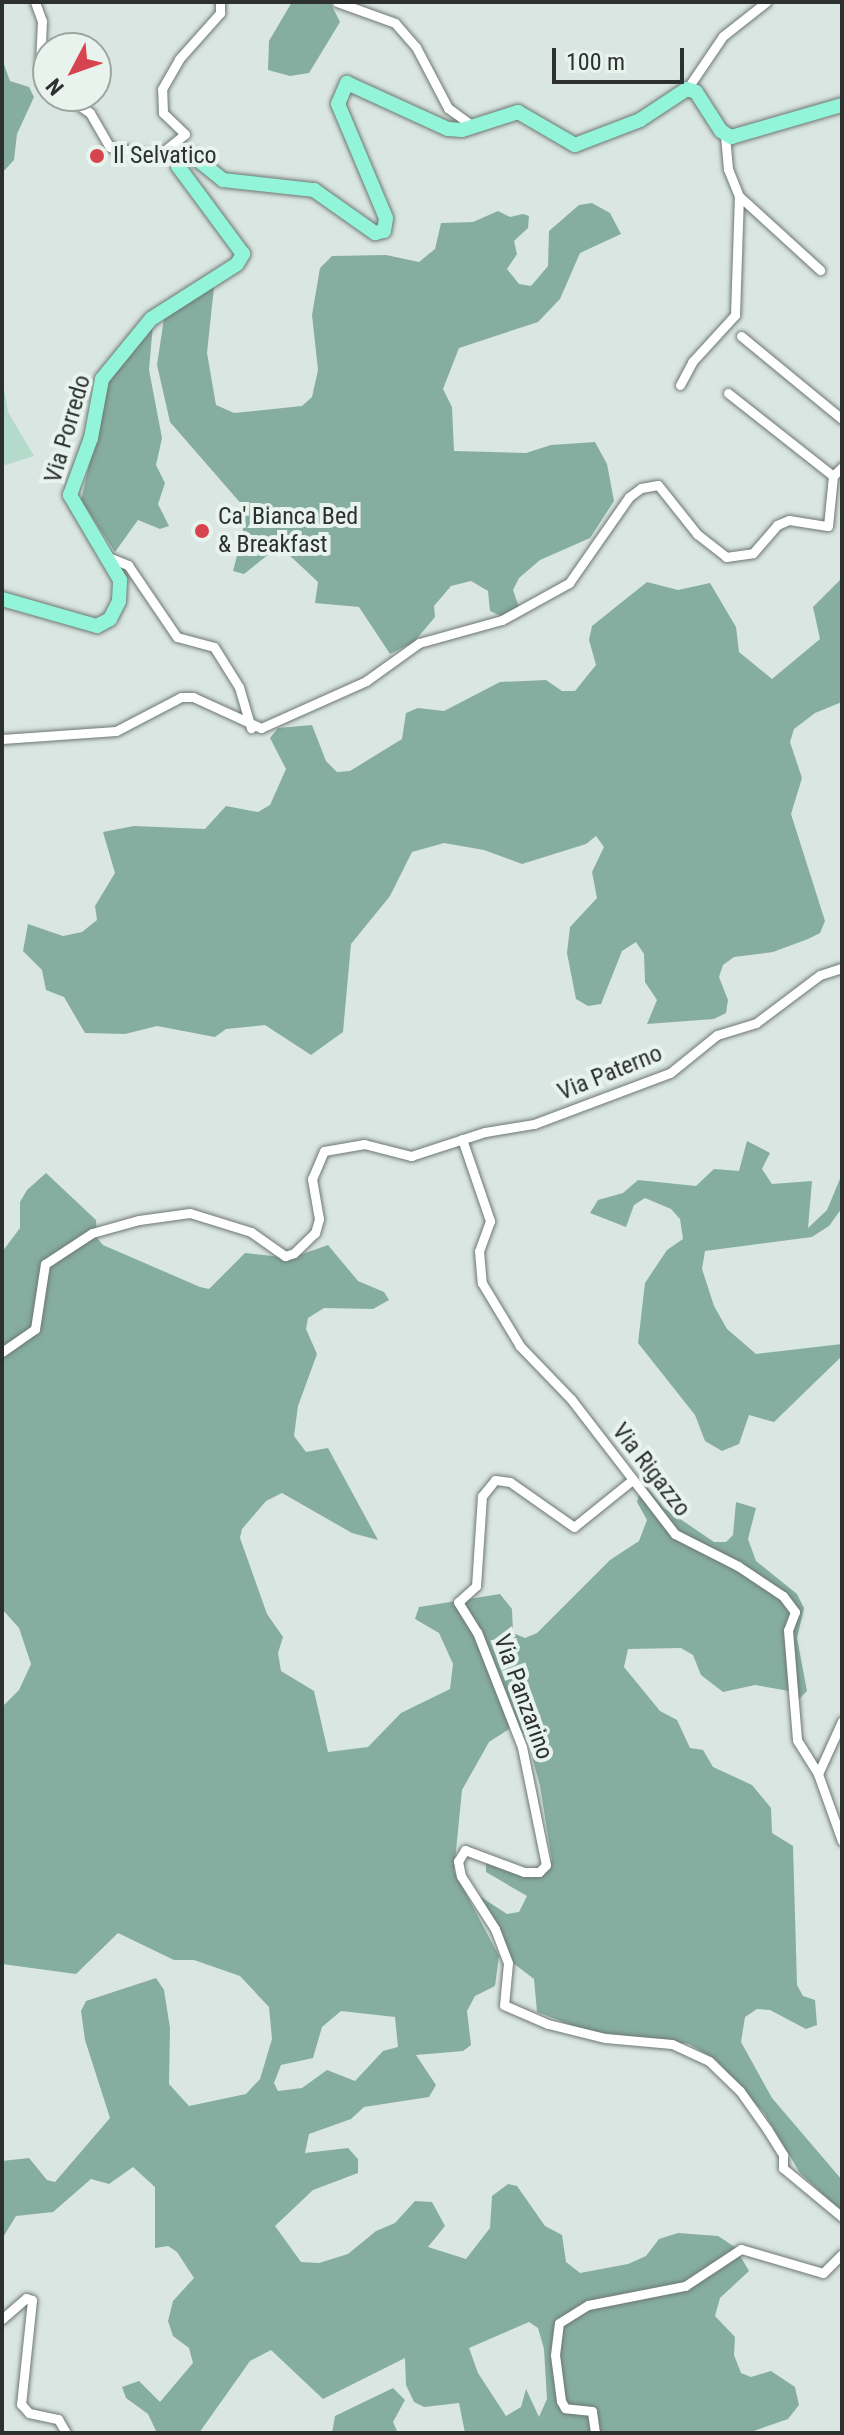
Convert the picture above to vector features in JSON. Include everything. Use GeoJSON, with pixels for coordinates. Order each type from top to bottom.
{"type":"FeatureCollection","features":[{"type":"Feature","properties":{"kind":"main road"},"geometry":{"type":"LineString","coordinates":[[176,159],[192,155],[223,180],[314,190],[379,233],[387,226],[386,218],[338,104],[342,85],[360,85],[448,129],[474,127],[527,113],[562,141],[580,144],[640,120],[687,89],[696,92],[725,135],[743,135],[842,105]]}},
{"type":"Feature","properties":{"kind":"main road","name":"Via Porredo"},"geometry":{"type":"LineString","coordinates":[[2,599],[102,625],[110,619],[121,589],[108,557],[75,509],[70,495],[91,438],[102,379],[156,315],[237,264],[243,254],[176,159]]}},
{"type":"Feature","properties":{"kind":"street"},"geometry":{"type":"LineString","coordinates":[[35,2],[42,21],[41,32]]}},
{"type":"Feature","properties":{"kind":"street"},"geometry":{"type":"LineString","coordinates":[[159,155],[185,134],[163,113],[159,101],[162,89],[179,59],[220,13],[220,2]]}},
{"type":"Feature","properties":{"kind":"street"},"geometry":{"type":"LineString","coordinates":[[337,2],[395,23],[416,47],[448,108],[474,127]]}},
{"type":"Feature","properties":{"kind":"street"},"geometry":{"type":"LineString","coordinates":[[687,89],[723,36],[766,2]]}},
{"type":"Feature","properties":{"kind":"street"},"geometry":{"type":"LineString","coordinates":[[89,112],[110,147],[176,159]]}},
{"type":"Feature","properties":{"kind":"street"},"geometry":{"type":"LineString","coordinates":[[680,385],[692,362],[735,315],[739,196],[728,169],[725,135]]}},
{"type":"Feature","properties":{"kind":"street"},"geometry":{"type":"LineString","coordinates":[[739,196],[820,270]]}},
{"type":"Feature","properties":{"kind":"street"},"geometry":{"type":"LineString","coordinates":[[741,336],[842,419]]}},
{"type":"Feature","properties":{"kind":"street"},"geometry":{"type":"LineString","coordinates":[[728,393],[833,476]]}},
{"type":"Feature","properties":{"kind":"street"},"geometry":{"type":"LineString","coordinates":[[251,728],[366,681],[419,643],[502,620],[569,583],[629,497],[653,483],[697,534],[726,557],[753,553],[777,525],[789,520],[828,526],[833,476],[842,467]]}},
{"type":"Feature","properties":{"kind":"street"},"geometry":{"type":"LineString","coordinates":[[108,557],[128,565],[177,637],[214,647],[222,657],[251,728]]}},
{"type":"Feature","properties":{"kind":"street"},"geometry":{"type":"LineString","coordinates":[[2,739],[116,731],[181,697],[193,697],[251,728]]}},
{"type":"Feature","properties":{"kind":"street","name":"Via Paterno"},"geometry":{"type":"LineString","coordinates":[[2,1352],[35,1329],[45,1264],[92,1233],[190,1213],[251,1232],[285,1256],[294,1253],[315,1233],[319,1219],[312,1179],[324,1151],[364,1144],[411,1156],[462,1139],[534,1124],[670,1073],[717,1035],[756,1023],[820,975],[842,968]]}},
{"type":"Feature","properties":{"kind":"street","name":"Via Rigazzo"},"geometry":{"type":"LineString","coordinates":[[462,1139],[490,1221],[479,1251],[486,1296],[520,1346],[571,1399],[631,1481],[675,1534],[738,1566],[783,1596],[795,1612],[788,1630],[797,1740],[818,1774],[842,1841]]}},
{"type":"Feature","properties":{"kind":"street","name":"Via Panzarino"},"geometry":{"type":"LineString","coordinates":[[631,1481],[574,1527],[510,1482],[495,1480],[482,1496],[476,1586],[458,1602],[477,1632],[522,1747],[546,1865],[539,1872],[524,1872],[465,1850],[458,1861],[461,1876],[495,1929],[508,1963],[504,2005],[548,2024],[605,2038],[672,2044],[709,2061],[740,2091],[767,2129],[783,2155],[783,2168],[842,2217]]}},
{"type":"Feature","properties":{"kind":"street"},"geometry":{"type":"LineString","coordinates":[[818,1774],[842,1721]]}},
{"type":"Feature","properties":{"kind":"street"},"geometry":{"type":"LineString","coordinates":[[595,2433],[592,2411],[565,2408],[561,2401],[555,2355],[559,2323],[588,2305],[685,2286],[741,2249],[823,2273],[842,2254]]}},
{"type":"Feature","properties":{"kind":"street"},"geometry":{"type":"LineString","coordinates":[[2,2319],[26,2298],[32,2300],[21,2404],[29,2413],[58,2419],[66,2433]]}},
{"type":"Feature","properties":{"kind":"green space"},"geometry":{"type":"Polygon","coordinates":[[[292,2],[330,2],[340,22],[309,73],[290,76],[268,70],[269,41],[292,2]]]}},
{"type":"Feature","properties":{"kind":"green space"},"geometry":{"type":"Polygon","coordinates":[[[2,59],[10,81],[29,87],[32,101],[17,134],[14,160],[2,173],[2,59]]]}},
{"type":"Feature","properties":{"kind":"green space"},"geometry":{"type":"Polygon","coordinates":[[[592,203],[610,213],[621,234],[580,253],[560,299],[538,322],[459,348],[443,389],[452,407],[454,451],[526,453],[551,445],[595,442],[607,464],[614,501],[590,538],[540,560],[519,578],[513,590],[519,607],[501,616],[490,611],[488,591],[471,581],[451,586],[434,606],[435,617],[414,642],[390,654],[359,607],[315,603],[318,582],[287,553],[274,550],[244,574],[233,571],[243,533],[243,506],[170,422],[157,365],[164,318],[214,287],[207,353],[216,405],[234,413],[302,406],[312,397],[318,370],[312,315],[320,268],[332,256],[386,255],[419,262],[435,249],[441,223],[473,222],[498,211],[510,217],[523,214],[529,216],[528,228],[514,241],[517,254],[507,269],[519,284],[531,286],[548,266],[549,231],[579,205],[592,203]]]}},
{"type":"Feature","properties":{"kind":"green space"},"geometry":{"type":"Polygon","coordinates":[[[153,324],[149,370],[162,438],[156,465],[165,483],[158,504],[169,526],[160,529],[138,520],[115,552],[81,500],[110,375],[153,324]]]}},
{"type":"Feature","properties":{"kind":"green space"},"geometry":{"type":"Polygon","coordinates":[[[2,377],[8,412],[34,456],[2,466],[2,377]]]}},
{"type":"Feature","properties":{"kind":"green space"},"geometry":{"type":"Polygon","coordinates":[[[842,578],[842,702],[815,713],[794,729],[790,742],[802,778],[791,814],[825,921],[820,933],[808,939],[773,952],[734,957],[723,965],[719,977],[728,1000],[726,1013],[714,1019],[647,1024],[657,1000],[645,982],[644,954],[636,942],[622,951],[601,1004],[588,1006],[576,999],[567,953],[570,927],[597,898],[592,872],[604,847],[596,836],[586,844],[522,864],[484,850],[444,843],[412,852],[390,896],[351,944],[343,1032],[311,1055],[265,1025],[226,1029],[215,1037],[157,1026],[125,1034],[85,1033],[64,997],[46,990],[42,970],[23,951],[28,924],[63,936],[82,932],[97,920],[95,906],[115,873],[103,832],[134,826],[205,829],[226,806],[258,812],[270,805],[286,769],[270,738],[278,728],[312,725],[326,761],[337,772],[350,771],[402,739],[406,713],[418,708],[444,711],[500,682],[546,680],[562,691],[575,691],[596,665],[589,640],[592,626],[647,582],[678,590],[710,583],[736,627],[739,652],[772,679],[820,639],[813,607],[842,578]]]}},
{"type":"Feature","properties":{"kind":"green space"},"geometry":{"type":"Polygon","coordinates":[[[747,1141],[770,1153],[762,1169],[772,1184],[812,1181],[808,1228],[827,1210],[842,1174],[842,1208],[829,1226],[812,1237],[705,1251],[702,1269],[714,1306],[727,1329],[756,1354],[842,1344],[842,1356],[774,1422],[749,1415],[739,1444],[722,1451],[705,1441],[695,1415],[638,1343],[645,1283],[667,1250],[683,1239],[680,1219],[671,1209],[645,1198],[634,1205],[626,1227],[590,1213],[598,1200],[623,1193],[638,1180],[696,1186],[714,1169],[739,1171],[747,1141]]]}},
{"type":"Feature","properties":{"kind":"green space"},"geometry":{"type":"Polygon","coordinates":[[[46,1173],[96,1220],[97,1238],[103,1245],[200,1287],[209,1289],[245,1253],[291,1258],[328,1245],[358,1281],[384,1292],[389,1300],[373,1309],[324,1308],[308,1318],[306,1329],[317,1354],[298,1406],[294,1436],[306,1452],[328,1448],[378,1540],[352,1533],[282,1493],[266,1501],[242,1529],[240,1538],[267,1614],[283,1637],[278,1653],[281,1671],[314,1691],[328,1752],[368,1747],[401,1713],[450,1689],[453,1664],[439,1633],[415,1619],[419,1607],[500,1594],[512,1609],[513,1633],[525,1638],[537,1633],[610,1560],[639,1541],[647,1520],[637,1502],[641,1489],[647,1487],[664,1508],[714,1542],[726,1542],[733,1535],[736,1502],[756,1508],[748,1539],[756,1561],[797,1594],[804,1608],[797,1638],[807,1691],[797,1701],[789,1691],[755,1685],[723,1692],[701,1675],[693,1655],[681,1648],[628,1649],[624,1667],[660,1711],[677,1720],[690,1748],[703,1750],[713,1767],[752,1785],[771,1808],[772,1833],[793,1846],[797,1985],[803,1996],[815,2000],[817,2025],[806,2029],[770,2010],[757,2009],[745,2017],[741,2042],[772,2098],[842,2180],[842,2212],[800,2173],[764,2113],[716,2060],[689,2044],[587,2031],[537,2012],[534,1979],[513,1963],[478,1895],[507,1914],[519,1912],[527,1896],[486,1872],[486,1859],[532,1878],[552,1861],[540,1786],[528,1742],[517,1724],[489,1742],[462,1790],[454,1871],[499,1956],[495,1986],[475,1996],[467,2011],[471,2045],[463,2051],[416,2055],[436,2085],[429,2097],[364,2107],[351,2119],[309,2134],[305,2153],[348,2148],[358,2159],[358,2173],[313,2190],[275,2226],[301,2262],[319,2263],[348,2254],[376,2231],[395,2223],[415,2201],[432,2202],[445,2226],[428,2247],[466,2259],[490,2228],[492,2196],[508,2184],[517,2186],[545,2226],[562,2235],[566,2262],[580,2273],[628,2264],[646,2256],[659,2239],[678,2233],[718,2236],[735,2247],[749,2271],[720,2298],[715,2316],[735,2337],[734,2355],[741,2373],[751,2377],[771,2371],[795,2387],[799,2405],[788,2419],[748,2433],[465,2433],[459,2403],[424,2407],[414,2402],[406,2385],[405,2358],[323,2399],[271,2350],[250,2361],[199,2433],[157,2433],[148,2414],[126,2398],[122,2387],[139,2381],[160,2402],[193,2363],[189,2348],[173,2336],[168,2321],[173,2301],[194,2278],[177,2252],[168,2246],[155,2248],[155,2187],[133,2167],[109,2184],[91,2179],[53,2212],[16,2216],[2,2239],[2,2161],[29,2158],[47,2180],[55,2182],[110,2118],[85,2040],[81,2011],[86,2001],[156,1978],[164,1990],[170,2028],[169,2084],[189,2106],[246,2094],[260,2079],[272,2039],[269,2007],[240,1976],[194,1960],[174,1960],[118,1933],[76,1974],[2,1964],[2,1707],[19,1690],[31,1664],[19,1628],[2,1609],[2,1252],[20,1228],[20,1202],[27,1190],[46,1173]],[[341,2011],[322,2027],[313,2058],[281,2065],[274,2083],[278,2091],[302,2088],[327,2070],[355,2081],[383,2051],[398,2047],[395,2017],[341,2011]],[[529,2322],[469,2348],[478,2373],[506,2416],[521,2407],[526,2389],[539,2417],[547,2399],[544,2349],[538,2328],[529,2322]]]}},
{"type":"Feature","properties":{"kind":"green space"},"geometry":{"type":"Polygon","coordinates":[[[393,2388],[405,2400],[393,2422],[398,2433],[332,2433],[335,2416],[393,2388]]]}},
{"type":"Feature","properties":{"kind":"place","name":"Il Selvatico"},"geometry":{"type":"Point","coordinates":[97,156]}},
{"type":"Feature","properties":{"kind":"place","name":"Ca' Bianca Bed & Breakfast"},"geometry":{"type":"Point","coordinates":[202,531]}}]}
